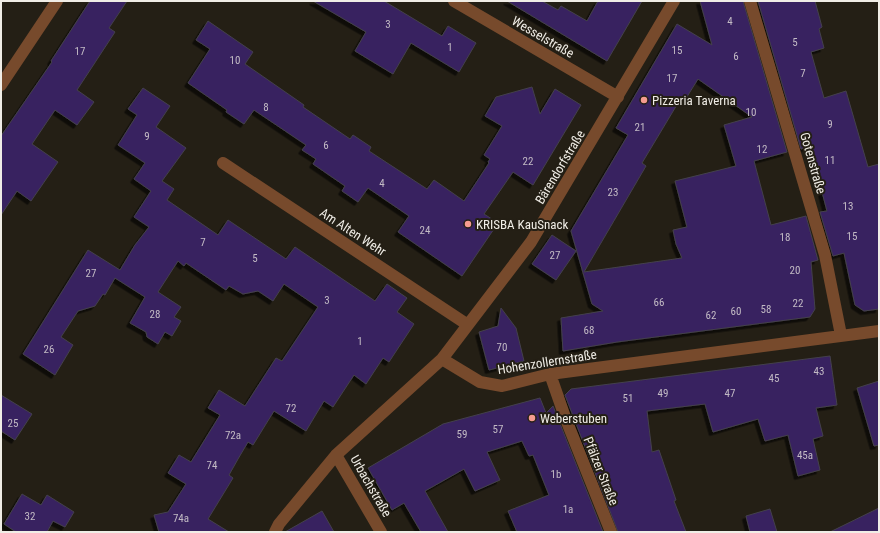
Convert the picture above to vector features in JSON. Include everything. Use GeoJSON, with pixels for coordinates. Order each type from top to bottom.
{"type":"FeatureCollection","features":[{"type":"Feature","properties":{"kind":"street"},"geometry":{"type":"LineString","coordinates":[[1,85],[57,1]]}},
{"type":"Feature","properties":{"kind":"street","name":"Wesselstraße"},"geometry":{"type":"LineString","coordinates":[[454,1],[618,97]]}},
{"type":"Feature","properties":{"kind":"street","name":"Bärendorfstraße"},"geometry":{"type":"LineString","coordinates":[[442,359],[531,242],[674,1]]}},
{"type":"Feature","properties":{"kind":"street","name":"Gotenstraße"},"geometry":{"type":"LineString","coordinates":[[750,1],[825,255],[841,336]]}},
{"type":"Feature","properties":{"kind":"street","name":"Am Alten Wehr"},"geometry":{"type":"LineString","coordinates":[[223,163],[468,325]]}},
{"type":"Feature","properties":{"kind":"street","name":"Hohenzollernstraße"},"geometry":{"type":"LineString","coordinates":[[442,359],[480,382],[502,386],[550,374],[879,331]]}},
{"type":"Feature","properties":{"kind":"street"},"geometry":{"type":"LineString","coordinates":[[275,532],[279,524],[336,455],[442,359]]}},
{"type":"Feature","properties":{"kind":"street","name":"Pfälzer Straße"},"geometry":{"type":"LineString","coordinates":[[550,374],[565,417],[611,532]]}},
{"type":"Feature","properties":{"kind":"street","name":"Urbachstraße"},"geometry":{"type":"LineString","coordinates":[[336,455],[381,532]]}},
{"type":"Feature","properties":{"kind":"building"},"geometry":{"type":"Polygon","coordinates":[[[90,1],[127,1],[109,28],[115,32],[77,90],[94,102],[77,125],[55,110],[32,144],[58,162],[31,201],[17,191],[1,215],[1,136],[52,62],[51,61],[90,1]]]}},
{"type":"Feature","properties":{"kind":"building"},"geometry":{"type":"Polygon","coordinates":[[[313,1],[384,1],[442,36],[448,26],[476,43],[459,72],[411,43],[393,74],[355,51],[366,32],[313,1]]]}},
{"type":"Feature","properties":{"kind":"building"},"geometry":{"type":"Polygon","coordinates":[[[507,1],[542,1],[558,10],[561,6],[587,21],[598,1],[642,1],[607,61],[507,1]]]}},
{"type":"Feature","properties":{"kind":"building"},"geometry":{"type":"Polygon","coordinates":[[[700,1],[743,1],[787,152],[754,161],[771,225],[806,216],[818,260],[811,262],[815,309],[810,317],[617,342],[563,351],[561,318],[603,311],[592,304],[571,231],[628,135],[616,128],[677,24],[712,45],[700,1]],[[698,79],[685,100],[681,98],[642,163],[646,166],[584,272],[682,258],[676,244],[673,230],[687,227],[675,181],[736,166],[724,125],[752,117],[698,79]]]}},
{"type":"Feature","properties":{"kind":"building"},"geometry":{"type":"Polygon","coordinates":[[[758,1],[815,1],[822,27],[819,29],[824,48],[811,52],[824,98],[846,91],[868,167],[879,164],[879,309],[864,311],[855,305],[844,253],[833,256],[820,212],[827,211],[810,146],[801,149],[758,1]]]}},
{"type":"Feature","properties":{"kind":"building"},"geometry":{"type":"Polygon","coordinates":[[[208,21],[253,52],[245,64],[304,105],[303,107],[350,139],[353,135],[371,147],[369,151],[427,189],[434,180],[464,201],[489,163],[488,162],[490,159],[484,155],[502,126],[485,116],[496,97],[532,87],[540,114],[555,89],[581,105],[533,185],[513,172],[484,214],[498,223],[462,276],[398,232],[409,216],[368,188],[358,202],[342,191],[345,186],[313,164],[316,159],[302,150],[306,145],[254,110],[244,124],[226,112],[227,110],[188,83],[210,49],[196,40],[208,21]]]}},
{"type":"Feature","properties":{"kind":"building"},"geometry":{"type":"Polygon","coordinates":[[[143,88],[170,106],[156,127],[186,148],[162,181],[174,189],[167,200],[218,235],[228,220],[286,259],[295,247],[375,301],[387,284],[407,298],[397,312],[414,324],[389,362],[383,358],[366,384],[354,375],[333,407],[324,401],[306,431],[274,411],[253,445],[248,442],[229,475],[233,478],[208,519],[229,532],[159,532],[154,515],[168,512],[186,484],[168,473],[179,455],[191,462],[220,415],[208,408],[219,390],[245,406],[276,358],[282,361],[318,307],[284,284],[273,301],[258,291],[243,294],[229,286],[226,290],[186,263],[184,266],[178,261],[158,292],[181,307],[174,317],[181,321],[172,336],[165,332],[158,344],[147,337],[146,332],[130,323],[145,297],[115,278],[105,295],[103,294],[95,306],[78,311],[61,337],[73,345],[55,375],[23,354],[88,250],[120,270],[135,245],[149,227],[134,217],[151,191],[134,179],[145,163],[118,145],[137,115],[128,109],[143,88]]]}},
{"type":"Feature","properties":{"kind":"building"},"geometry":{"type":"Polygon","coordinates":[[[552,235],[576,251],[556,280],[532,264],[552,235]]]}},
{"type":"Feature","properties":{"kind":"building"},"geometry":{"type":"Polygon","coordinates":[[[501,308],[516,328],[524,361],[489,370],[479,332],[498,326],[501,308]]]}},
{"type":"Feature","properties":{"kind":"building"},"geometry":{"type":"Polygon","coordinates":[[[830,356],[837,405],[816,408],[823,436],[813,439],[820,470],[798,476],[788,435],[765,441],[758,419],[713,432],[705,404],[647,411],[652,452],[659,450],[676,500],[674,501],[686,532],[618,532],[565,395],[571,389],[830,356]]]}},
{"type":"Feature","properties":{"kind":"building"},"geometry":{"type":"Polygon","coordinates":[[[879,381],[879,445],[874,446],[857,388],[879,381]]]}},
{"type":"Feature","properties":{"kind":"building"},"geometry":{"type":"Polygon","coordinates":[[[1,395],[32,414],[15,440],[1,431],[1,395]]]}},
{"type":"Feature","properties":{"kind":"building"},"geometry":{"type":"Polygon","coordinates":[[[540,398],[546,413],[553,406],[603,532],[517,532],[508,511],[549,495],[533,455],[529,456],[522,441],[487,452],[500,480],[475,491],[464,469],[425,491],[448,532],[421,532],[404,503],[392,510],[368,468],[443,424],[540,398]]]}},
{"type":"Feature","properties":{"kind":"building"},"geometry":{"type":"Polygon","coordinates":[[[22,494],[41,505],[47,495],[74,512],[65,527],[53,521],[47,532],[16,532],[4,524],[22,494]]]}},
{"type":"Feature","properties":{"kind":"building"},"geometry":{"type":"Polygon","coordinates":[[[879,508],[879,532],[830,532],[879,508]]]}},
{"type":"Feature","properties":{"kind":"building"},"geometry":{"type":"Polygon","coordinates":[[[770,509],[777,532],[750,532],[746,516],[770,509]]]}},
{"type":"Feature","properties":{"kind":"building"},"geometry":{"type":"Polygon","coordinates":[[[322,511],[334,532],[285,532],[322,511]]]}},
{"type":"Feature","properties":{"kind":"place","name":"Pizzeria Taverna"},"geometry":{"type":"Point","coordinates":[644,100]}},
{"type":"Feature","properties":{"kind":"place","name":"KRISBA KauSnack"},"geometry":{"type":"Point","coordinates":[468,224]}},
{"type":"Feature","properties":{"kind":"place","name":"Weberstuben"},"geometry":{"type":"Point","coordinates":[532,418]}}]}
